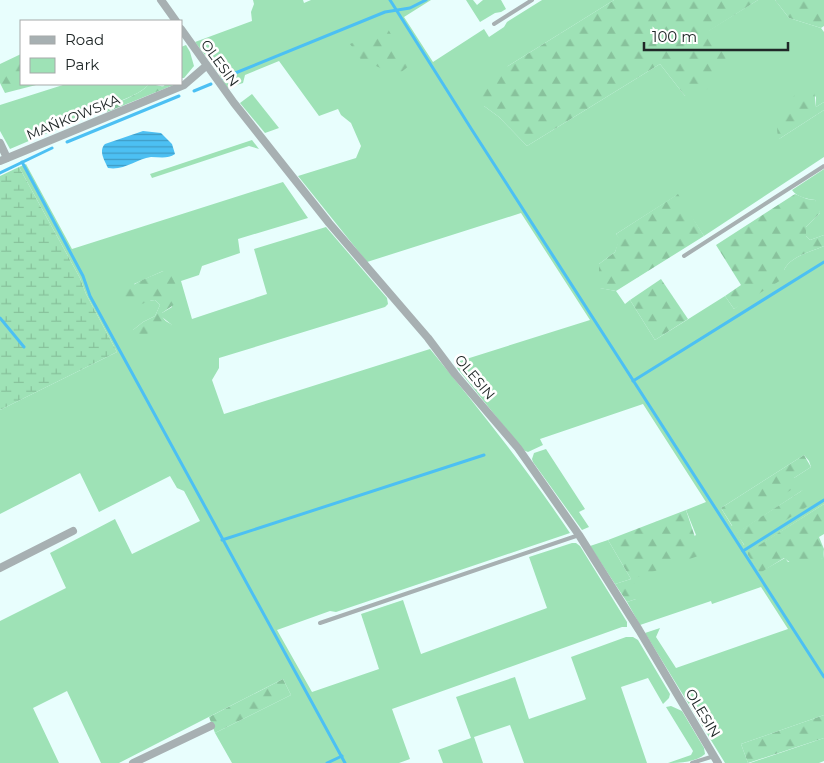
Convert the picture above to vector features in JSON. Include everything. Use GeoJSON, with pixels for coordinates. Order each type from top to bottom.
{"type":"FeatureCollection","features":[{"type":"Feature","properties":{"kind":"street"},"geometry":{"type":"LineString","coordinates":[[161,0],[175,20]]}},
{"type":"Feature","properties":{"kind":"street","name":"OLESIN"},"geometry":{"type":"LineString","coordinates":[[182,30],[234,103],[329,224],[428,338],[455,374],[518,448],[579,535],[639,630],[718,763]]}},
{"type":"Feature","properties":{"kind":"street","name":"MAŃKOWSKA"},"geometry":{"type":"LineString","coordinates":[[3,160],[184,85],[206,66]]}},
{"type":"Feature","properties":{"kind":"street"},"geometry":{"type":"LineString","coordinates":[[0,143],[3,160]]}},
{"type":"Feature","properties":{"kind":"street"},"geometry":{"type":"LineString","coordinates":[[0,568],[73,531]]}},
{"type":"Feature","properties":{"kind":"street"},"geometry":{"type":"LineString","coordinates":[[133,763],[210,726]]}},
{"type":"Feature","properties":{"kind":"lane"},"geometry":{"type":"LineString","coordinates":[[494,24],[532,0]]}},
{"type":"Feature","properties":{"kind":"lane"},"geometry":{"type":"LineString","coordinates":[[684,256],[824,166]]}},
{"type":"Feature","properties":{"kind":"lane"},"geometry":{"type":"LineString","coordinates":[[320,623],[579,535]]}},
{"type":"Feature","properties":{"kind":"lane"},"geometry":{"type":"LineString","coordinates":[[692,763],[714,756]]}},
{"type":"Feature","properties":{"kind":"green space"},"geometry":{"type":"Polygon","coordinates":[[[253,0],[303,0],[304,3],[311,0],[431,0],[404,17],[433,62],[484,29],[489,37],[504,27],[507,22],[542,0],[614,0],[508,66],[484,106],[499,117],[527,146],[660,64],[685,96],[708,31],[758,0],[775,0],[789,18],[821,28],[824,32],[824,102],[816,107],[816,96],[779,139],[824,110],[824,157],[704,236],[677,195],[616,234],[620,239],[615,252],[599,264],[600,288],[616,291],[625,304],[630,300],[655,340],[725,296],[734,309],[784,270],[791,261],[824,246],[824,504],[748,554],[760,572],[785,558],[788,562],[823,558],[824,551],[824,715],[741,744],[748,763],[725,763],[645,633],[660,628],[656,637],[676,668],[788,629],[761,587],[712,604],[711,601],[640,625],[627,602],[636,599],[631,579],[696,535],[686,510],[706,502],[643,404],[540,439],[543,445],[528,452],[523,450],[457,368],[460,361],[590,320],[521,213],[367,262],[298,176],[356,158],[361,146],[351,123],[341,115],[338,109],[319,116],[279,61],[245,75],[243,83],[227,88],[195,42],[252,21],[251,12],[254,4],[253,0]],[[804,455],[721,508],[732,526],[811,467],[804,455]],[[803,490],[737,533],[744,545],[803,490]]]}},
{"type":"Feature","properties":{"kind":"green space"},"geometry":{"type":"Polygon","coordinates":[[[466,0],[473,0],[477,5],[483,0],[501,0],[506,9],[480,22],[466,0]]]}},
{"type":"Feature","properties":{"kind":"green space"},"geometry":{"type":"Polygon","coordinates":[[[614,0],[758,0],[709,31],[728,53],[714,87],[685,96],[660,64],[527,146],[499,117],[484,106],[471,89],[614,0]]]}},
{"type":"Feature","properties":{"kind":"green space"},"geometry":{"type":"Polygon","coordinates":[[[775,0],[824,0],[824,26],[821,28],[789,18],[775,0]]]}},
{"type":"Feature","properties":{"kind":"green space"},"geometry":{"type":"Polygon","coordinates":[[[388,29],[409,66],[400,73],[387,71],[376,66],[367,68],[350,44],[388,29]]]}},
{"type":"Feature","properties":{"kind":"green space"},"geometry":{"type":"Polygon","coordinates":[[[186,45],[194,66],[184,78],[182,78],[182,47],[186,45]]]}},
{"type":"Feature","properties":{"kind":"green space"},"geometry":{"type":"Polygon","coordinates":[[[20,54],[20,85],[36,85],[5,93],[0,83],[0,64],[20,54]]]}},
{"type":"Feature","properties":{"kind":"green space"},"geometry":{"type":"Polygon","coordinates":[[[808,84],[811,84],[816,107],[824,102],[824,110],[779,139],[777,131],[780,115],[789,101],[808,84]]]}},
{"type":"Feature","properties":{"kind":"green space"},"geometry":{"type":"Polygon","coordinates":[[[63,85],[148,85],[134,95],[10,149],[0,131],[0,105],[63,85]]]}},
{"type":"Feature","properties":{"kind":"green space"},"geometry":{"type":"Polygon","coordinates":[[[148,85],[174,85],[107,112],[106,108],[135,95],[148,85]]]}},
{"type":"Feature","properties":{"kind":"green space"},"geometry":{"type":"Polygon","coordinates":[[[252,94],[279,128],[265,133],[240,103],[252,94]]]}},
{"type":"Feature","properties":{"kind":"green space"},"geometry":{"type":"Polygon","coordinates":[[[252,140],[259,149],[249,146],[152,178],[150,174],[252,140]]]}},
{"type":"Feature","properties":{"kind":"green space"},"geometry":{"type":"Polygon","coordinates":[[[26,164],[72,249],[283,182],[308,218],[238,239],[240,253],[202,266],[199,275],[181,281],[192,319],[267,294],[254,249],[326,227],[387,298],[388,304],[385,307],[219,358],[219,368],[212,380],[224,414],[430,349],[502,439],[570,533],[277,630],[312,692],[379,669],[361,614],[403,600],[421,654],[547,608],[529,557],[572,543],[580,546],[627,622],[627,627],[622,627],[392,709],[410,759],[399,763],[232,763],[215,733],[291,695],[283,679],[119,763],[101,763],[67,691],[33,708],[59,763],[0,763],[0,621],[66,588],[50,553],[115,519],[132,554],[200,521],[184,491],[177,488],[170,476],[99,512],[80,473],[0,514],[0,410],[117,352],[86,294],[80,278],[19,167],[26,164]],[[163,271],[134,284],[148,301],[155,300],[160,305],[155,316],[133,330],[172,325],[162,317],[162,313],[172,307],[163,271]]]}},
{"type":"Feature","properties":{"kind":"green space"},"geometry":{"type":"Polygon","coordinates":[[[19,167],[80,278],[86,294],[117,352],[0,410],[0,176],[19,167]]]}},
{"type":"Feature","properties":{"kind":"green space"},"geometry":{"type":"Polygon","coordinates":[[[824,169],[824,235],[810,240],[806,236],[806,227],[820,213],[815,200],[799,196],[792,190],[824,169]]]}},
{"type":"Feature","properties":{"kind":"green space"},"geometry":{"type":"Polygon","coordinates":[[[678,194],[704,236],[616,291],[599,288],[599,264],[615,252],[619,239],[616,234],[678,194]]]}},
{"type":"Feature","properties":{"kind":"green space"},"geometry":{"type":"Polygon","coordinates":[[[795,194],[815,200],[819,206],[820,213],[806,227],[806,236],[810,240],[824,235],[824,246],[791,261],[784,270],[786,277],[734,309],[725,296],[741,285],[716,245],[795,194]]]}},
{"type":"Feature","properties":{"kind":"green space"},"geometry":{"type":"Polygon","coordinates":[[[163,271],[171,274],[176,285],[175,304],[162,313],[164,319],[173,325],[132,339],[133,330],[155,316],[160,305],[155,300],[131,308],[122,307],[121,300],[123,294],[135,284],[163,271]]]}},
{"type":"Feature","properties":{"kind":"green space"},"geometry":{"type":"Polygon","coordinates":[[[661,279],[688,319],[655,340],[630,300],[661,279]]]}},
{"type":"Feature","properties":{"kind":"green space"},"geometry":{"type":"Polygon","coordinates":[[[546,449],[585,509],[579,512],[589,527],[582,530],[533,462],[534,453],[546,449]]]}},
{"type":"Feature","properties":{"kind":"green space"},"geometry":{"type":"Polygon","coordinates":[[[804,455],[811,467],[794,478],[794,488],[733,527],[721,508],[804,455]]]}},
{"type":"Feature","properties":{"kind":"green space"},"geometry":{"type":"Polygon","coordinates":[[[803,490],[808,506],[745,546],[736,533],[803,490]]]}},
{"type":"Feature","properties":{"kind":"green space"},"geometry":{"type":"Polygon","coordinates":[[[824,504],[824,534],[819,537],[824,549],[823,558],[805,566],[795,566],[784,558],[760,573],[748,552],[824,504]]]}},
{"type":"Feature","properties":{"kind":"green space"},"geometry":{"type":"Polygon","coordinates":[[[686,510],[701,555],[632,579],[639,594],[636,599],[627,602],[615,584],[631,579],[608,540],[686,510]]]}},
{"type":"Feature","properties":{"kind":"green space"},"geometry":{"type":"Polygon","coordinates":[[[608,540],[631,579],[615,584],[590,546],[608,540]]]}},
{"type":"Feature","properties":{"kind":"green space"},"geometry":{"type":"Polygon","coordinates":[[[626,637],[633,637],[638,640],[670,694],[663,704],[648,678],[621,687],[647,763],[524,763],[510,725],[474,737],[483,763],[443,763],[438,750],[471,738],[456,697],[515,677],[529,719],[584,700],[586,699],[571,657],[626,637]]]}},
{"type":"Feature","properties":{"kind":"green space"},"geometry":{"type":"Polygon","coordinates":[[[283,679],[291,695],[215,733],[209,717],[283,679]]]}},
{"type":"Feature","properties":{"kind":"green space"},"geometry":{"type":"Polygon","coordinates":[[[671,706],[682,711],[704,748],[705,754],[701,757],[678,763],[668,763],[691,755],[693,751],[666,707],[671,706]]]}},
{"type":"Feature","properties":{"kind":"green space"},"geometry":{"type":"Polygon","coordinates":[[[824,715],[824,738],[748,763],[741,744],[824,715]]]}},
{"type":"Feature","properties":{"kind":"green space"},"geometry":{"type":"Polygon","coordinates":[[[824,738],[824,761],[819,763],[750,763],[824,738]]]}},
{"type":"Feature","properties":{"kind":"water"},"geometry":{"type":"Polygon","coordinates":[[[143,131],[161,133],[172,144],[175,154],[167,157],[146,158],[119,168],[108,168],[102,153],[105,144],[143,131]]]}},
{"type":"Feature","properties":{"kind":"waterway"},"geometry":{"type":"LineString","coordinates":[[390,0],[824,677]]}},
{"type":"Feature","properties":{"kind":"waterway"},"geometry":{"type":"LineString","coordinates":[[223,78],[385,12],[410,8],[426,0]]}},
{"type":"Feature","properties":{"kind":"waterway"},"geometry":{"type":"LineString","coordinates":[[194,91],[211,84]]}},
{"type":"Feature","properties":{"kind":"waterway"},"geometry":{"type":"LineString","coordinates":[[67,142],[179,96]]}},
{"type":"Feature","properties":{"kind":"waterway"},"geometry":{"type":"LineString","coordinates":[[0,173],[52,148]]}},
{"type":"Feature","properties":{"kind":"waterway"},"geometry":{"type":"LineString","coordinates":[[22,162],[83,276],[90,296],[345,763]]}},
{"type":"Feature","properties":{"kind":"waterway"},"geometry":{"type":"LineString","coordinates":[[633,381],[824,262]]}},
{"type":"Feature","properties":{"kind":"waterway"},"geometry":{"type":"LineString","coordinates":[[0,318],[24,347]]}},
{"type":"Feature","properties":{"kind":"waterway"},"geometry":{"type":"LineString","coordinates":[[222,540],[484,455]]}},
{"type":"Feature","properties":{"kind":"waterway"},"geometry":{"type":"LineString","coordinates":[[743,551],[824,500]]}},
{"type":"Feature","properties":{"kind":"waterway"},"geometry":{"type":"LineString","coordinates":[[327,763],[342,756]]}}]}
